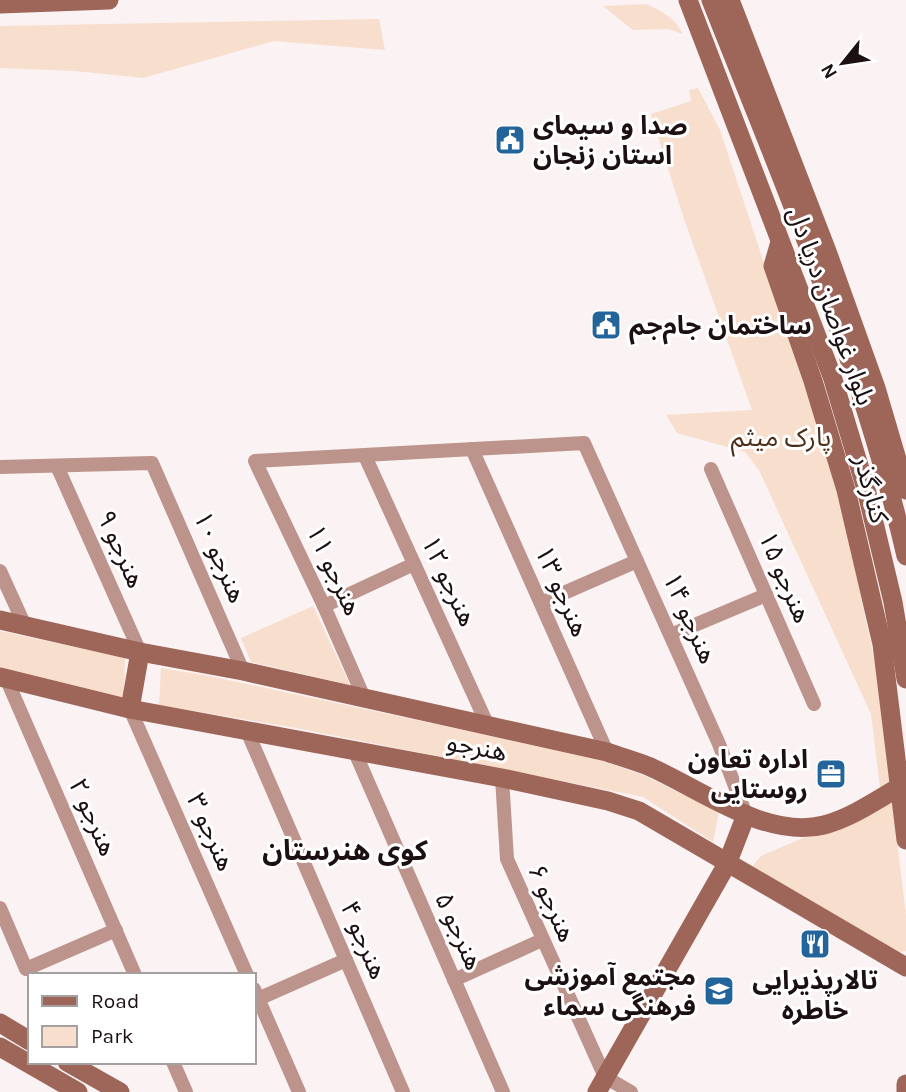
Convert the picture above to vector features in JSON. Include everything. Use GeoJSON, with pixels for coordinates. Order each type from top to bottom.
{"type":"FeatureCollection","features":[{"type":"Feature","properties":{"kind":"street"},"geometry":{"type":"LineString","coordinates":[[0,4],[108,0]]}},
{"type":"Feature","properties":{"kind":"street","name":"بلوار غواصان دریا دل"},"geometry":{"type":"LineString","coordinates":[[688,0],[832,376],[866,489],[893,602],[906,679]]}},
{"type":"Feature","properties":{"kind":"street","name":"بلوار غواصان دریا دل"},"geometry":{"type":"LineString","coordinates":[[711,0],[821,257],[889,483],[906,556]]}},
{"type":"Feature","properties":{"kind":"street","name":"کنارگذر"},"geometry":{"type":"LineString","coordinates":[[730,0],[821,257],[876,388],[906,490]]}},
{"type":"Feature","properties":{"kind":"street","name":"کنارگذر"},"geometry":{"type":"LineString","coordinates":[[780,242],[773,266],[813,380],[846,490],[882,644],[906,840]]}},
{"type":"Feature","properties":{"kind":"street","name":"هنرجو ۱۴"},"geometry":{"type":"LineString","coordinates":[[472,449],[584,443],[719,744],[746,815]]}},
{"type":"Feature","properties":{"kind":"street"},"geometry":{"type":"LineString","coordinates":[[365,456],[472,449]]}},
{"type":"Feature","properties":{"kind":"street","name":"هنرجو ۱۳"},"geometry":{"type":"LineString","coordinates":[[472,449],[607,752]]}},
{"type":"Feature","properties":{"kind":"street","name":"هنرجو ۱۱"},"geometry":{"type":"LineString","coordinates":[[365,456],[256,461],[365,700]]}},
{"type":"Feature","properties":{"kind":"street","name":"هنرجو ۱۲"},"geometry":{"type":"LineString","coordinates":[[365,456],[488,726]]}},
{"type":"Feature","properties":{"kind":"street","name":"هنرجو ۱۰"},"geometry":{"type":"LineString","coordinates":[[57,466],[152,463],[243,671]]}},
{"type":"Feature","properties":{"kind":"street"},"geometry":{"type":"LineString","coordinates":[[0,467],[57,466]]}},
{"type":"Feature","properties":{"kind":"street","name":"هنرجو ۹"},"geometry":{"type":"LineString","coordinates":[[57,466],[140,652]]}},
{"type":"Feature","properties":{"kind":"street","name":"هنرجو ۱۵"},"geometry":{"type":"LineString","coordinates":[[712,469],[814,704]]}},
{"type":"Feature","properties":{"kind":"street"},"geometry":{"type":"LineString","coordinates":[[541,603],[638,561]]}},
{"type":"Feature","properties":{"kind":"street"},"geometry":{"type":"LineString","coordinates":[[324,606],[414,564]]}},
{"type":"Feature","properties":{"kind":"street"},"geometry":{"type":"LineString","coordinates":[[0,571],[25,626]]}},
{"type":"Feature","properties":{"kind":"street"},"geometry":{"type":"LineString","coordinates":[[671,635],[766,595]]}},
{"type":"Feature","properties":{"kind":"street","name":"هنرجو"},"geometry":{"type":"LineString","coordinates":[[0,620],[607,752],[648,766],[746,815],[783,827],[823,825],[868,806],[901,786]]}},
{"type":"Feature","properties":{"kind":"street"},"geometry":{"type":"LineString","coordinates":[[130,709],[140,652]]}},
{"type":"Feature","properties":{"kind":"street","name":"هنرجو"},"geometry":{"type":"LineString","coordinates":[[3,678],[130,709],[502,778],[608,801],[639,811],[906,967]]}},
{"type":"Feature","properties":{"kind":"street","name":"هنرجو ۲"},"geometry":{"type":"LineString","coordinates":[[3,678],[134,973]]}},
{"type":"Feature","properties":{"kind":"street","name":"هنرجو ۳"},"geometry":{"type":"LineString","coordinates":[[130,709],[246,973]]}},
{"type":"Feature","properties":{"kind":"street","name":"هنرجو ۴"},"geometry":{"type":"LineString","coordinates":[[247,730],[403,1092]]}},
{"type":"Feature","properties":{"kind":"street","name":"هنرجو ۵"},"geometry":{"type":"LineString","coordinates":[[354,750],[503,1092]]}},
{"type":"Feature","properties":{"kind":"street","name":"هنرجو ۶"},"geometry":{"type":"LineString","coordinates":[[502,778],[507,859],[601,1085]]}},
{"type":"Feature","properties":{"kind":"street"},"geometry":{"type":"LineString","coordinates":[[631,1092],[601,1085],[727,864],[746,815]]}},
{"type":"Feature","properties":{"kind":"street"},"geometry":{"type":"LineString","coordinates":[[0,908],[26,969],[116,930]]}},
{"type":"Feature","properties":{"kind":"street"},"geometry":{"type":"LineString","coordinates":[[454,980],[542,940]]}},
{"type":"Feature","properties":{"kind":"street"},"geometry":{"type":"LineString","coordinates":[[299,1092],[256,994],[345,960]]}},
{"type":"Feature","properties":{"kind":"street"},"geometry":{"type":"LineString","coordinates":[[0,1023],[28,1040]]}},
{"type":"Feature","properties":{"kind":"street"},"geometry":{"type":"LineString","coordinates":[[0,1047],[28,1063]]}},
{"type":"Feature","properties":{"kind":"street"},"geometry":{"type":"LineString","coordinates":[[29,1064],[78,1092]]}},
{"type":"Feature","properties":{"kind":"street"},"geometry":{"type":"LineString","coordinates":[[71,1064],[120,1092]]}},
{"type":"Feature","properties":{"kind":"street"},"geometry":{"type":"LineString","coordinates":[[173,1092],[176,1069]]}},
{"type":"Feature","properties":{"kind":"street"},"geometry":{"type":"LineString","coordinates":[[176,1069],[186,1092]]}},
{"type":"Feature","properties":{"kind":"street"},"geometry":{"type":"LineString","coordinates":[[906,1084],[906,1092]]}},
{"type":"Feature","properties":{"kind":"green space"},"geometry":{"type":"Polygon","coordinates":[[[646,4],[667,16],[683,34],[668,29],[633,30],[603,6],[646,4]]]}},
{"type":"Feature","properties":{"kind":"green space"},"geometry":{"type":"Polygon","coordinates":[[[379,19],[385,50],[274,41],[143,78],[75,71],[0,68],[0,26],[379,19]]]}},
{"type":"Feature","properties":{"kind":"green space","name":"پارک میثم"},"geometry":{"type":"Polygon","coordinates":[[[698,88],[720,130],[823,442],[846,528],[876,667],[906,915],[906,951],[895,953],[750,869],[761,856],[882,804],[871,714],[759,470],[745,452],[677,433],[666,415],[752,410],[682,213],[651,114],[691,101],[689,90],[698,88]]]}},
{"type":"Feature","properties":{"kind":"green space"},"geometry":{"type":"Polygon","coordinates":[[[313,606],[350,685],[251,662],[241,638],[313,606]]]}},
{"type":"Feature","properties":{"kind":"green space"},"geometry":{"type":"Polygon","coordinates":[[[0,631],[125,658],[124,699],[0,670],[0,631]]]}},
{"type":"Feature","properties":{"kind":"green space"},"geometry":{"type":"Polygon","coordinates":[[[161,668],[595,758],[643,775],[719,812],[713,842],[643,797],[296,728],[159,705],[161,668]]]}},
{"type":"Feature","properties":{"kind":"place","name":"صدا و سیمای استان زنجان"},"geometry":{"type":"Point","coordinates":[510,140]}},
{"type":"Feature","properties":{"kind":"place","name":"ساختمان جام‌جم"},"geometry":{"type":"Point","coordinates":[606,325]}},
{"type":"Feature","properties":{"kind":"place","name":"اداره تعاون روستایی"},"geometry":{"type":"Point","coordinates":[831,774]}},
{"type":"Feature","properties":{"kind":"place","name":"تالارپذیرایی خاطره"},"geometry":{"type":"Point","coordinates":[815,944]}},
{"type":"Feature","properties":{"kind":"place","name":"مجتمع آموزشی فرهنگی سماء"},"geometry":{"type":"Point","coordinates":[719,991]}},
{"type":"Feature","properties":{"kind":"district","name":"کوی هنرستان"},"geometry":{"type":"Point","coordinates":[345,850]}}]}
